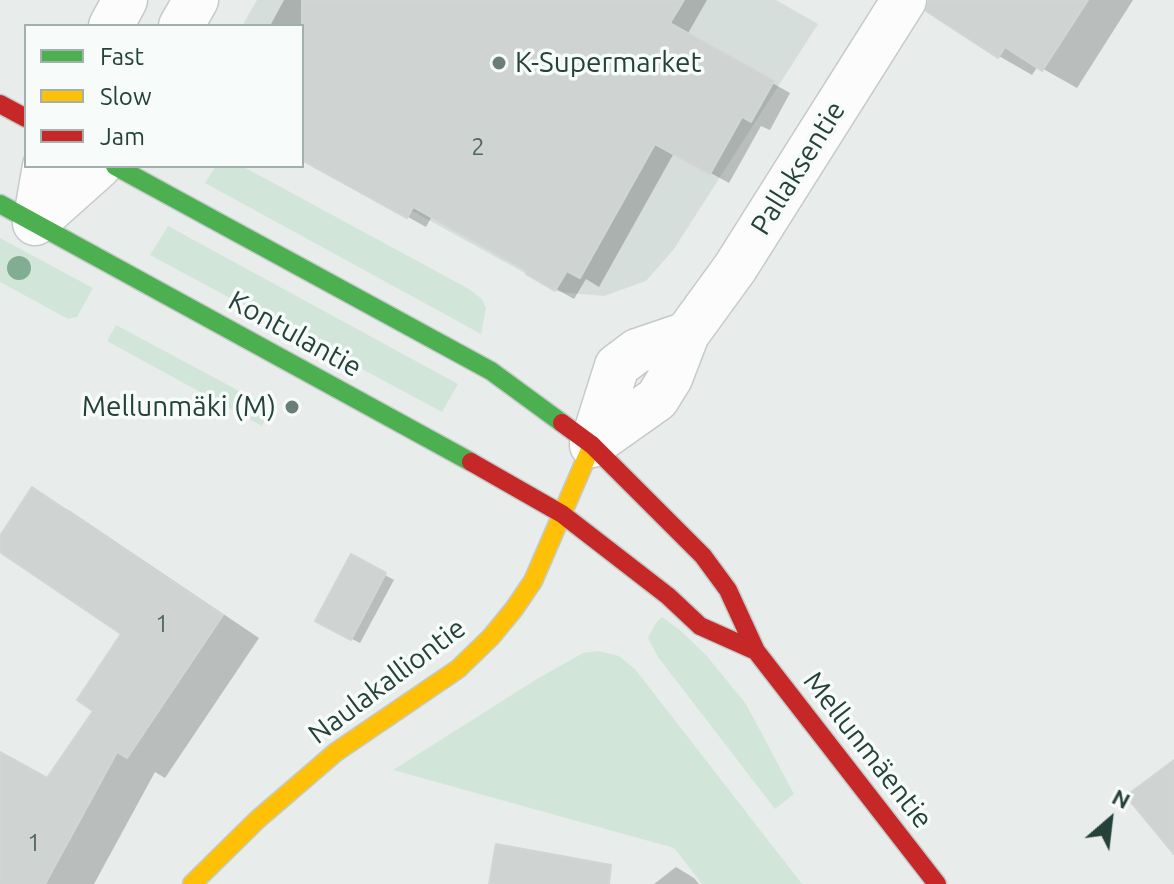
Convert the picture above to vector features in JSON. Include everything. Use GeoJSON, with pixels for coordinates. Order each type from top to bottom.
{"type":"FeatureCollection","features":[{"type":"Feature","properties":{"kind":"main road"},"geometry":{"type":"LineString","coordinates":[[0,104],[24,117]]}},
{"type":"Feature","properties":{"kind":"main road"},"geometry":{"type":"LineString","coordinates":[[119,168],[491,371],[592,445]]}},
{"type":"Feature","properties":{"kind":"main road","name":"Kontulantie"},"geometry":{"type":"LineString","coordinates":[[18,213],[562,514]]}},
{"type":"Feature","properties":{"kind":"main road","name":"Naulakalliontie"},"geometry":{"type":"LineString","coordinates":[[192,884],[257,820],[336,752],[458,669],[491,637],[533,581],[592,445]]}},
{"type":"Feature","properties":{"kind":"main road","name":"Mellunmäentie"},"geometry":{"type":"LineString","coordinates":[[592,445],[703,556],[728,590],[756,651],[937,884]]}},
{"type":"Feature","properties":{"kind":"main road","name":"Mellunmäentie"},"geometry":{"type":"LineString","coordinates":[[562,514],[668,596],[700,626],[756,651]]}},
{"type":"Feature","properties":{"kind":"street"},"geometry":{"type":"LineString","coordinates":[[112,24],[125,0]]}},
{"type":"Feature","properties":{"kind":"street"},"geometry":{"type":"LineString","coordinates":[[182,24],[196,0]]}},
{"type":"Feature","properties":{"kind":"street","name":"Pallaksentie"},"geometry":{"type":"LineString","coordinates":[[592,445],[657,399],[670,378],[687,334],[735,268],[904,0]]}},
{"type":"Feature","properties":{"kind":"street"},"geometry":{"type":"LineString","coordinates":[[18,213],[44,168]]}},
{"type":"Feature","properties":{"kind":"street"},"geometry":{"type":"LineString","coordinates":[[18,213],[96,168]]}},
{"type":"Feature","properties":{"kind":"shaded area"},"geometry":{"type":"Polygon","coordinates":[[[257,0],[776,0],[818,24],[674,249],[646,281],[604,296],[559,292],[304,151],[304,24],[243,24],[257,0]]]}},
{"type":"Feature","properties":{"kind":"green space"},"geometry":{"type":"Polygon","coordinates":[[[215,168],[246,168],[469,289],[482,299],[486,308],[481,334],[205,183],[215,168]]]}},
{"type":"Feature","properties":{"kind":"green space"},"geometry":{"type":"Polygon","coordinates":[[[168,226],[458,384],[442,412],[150,255],[168,226]]]}},
{"type":"Feature","properties":{"kind":"green space"},"geometry":{"type":"Polygon","coordinates":[[[0,238],[93,288],[77,317],[68,319],[0,282],[0,238]]]}},
{"type":"Feature","properties":{"kind":"green space"},"geometry":{"type":"Polygon","coordinates":[[[116,325],[271,408],[262,426],[107,341],[116,325]]]}},
{"type":"Feature","properties":{"kind":"green space"},"geometry":{"type":"Polygon","coordinates":[[[662,617],[706,655],[746,704],[794,794],[775,809],[658,657],[648,638],[662,617]]]}},
{"type":"Feature","properties":{"kind":"green space"},"geometry":{"type":"Polygon","coordinates":[[[598,651],[619,656],[635,669],[802,884],[702,884],[674,848],[393,770],[537,679],[583,653],[598,651]]]}},
{"type":"Feature","properties":{"kind":"building"},"geometry":{"type":"Polygon","coordinates":[[[302,0],[684,0],[670,23],[774,81],[751,122],[742,117],[710,174],[655,144],[580,278],[567,271],[555,291],[526,274],[527,271],[413,207],[407,218],[304,161],[302,0]]]}},
{"type":"Feature","properties":{"kind":"building"},"geometry":{"type":"Polygon","coordinates":[[[929,0],[1088,0],[1042,71],[1005,47],[998,58],[926,11],[929,0]]]}},
{"type":"Feature","properties":{"kind":"building"},"geometry":{"type":"Polygon","coordinates":[[[32,487],[223,615],[127,758],[117,752],[45,884],[0,884],[0,752],[47,778],[93,711],[77,700],[121,634],[0,552],[0,536],[32,487]]]}},
{"type":"Feature","properties":{"kind":"building"},"geometry":{"type":"Polygon","coordinates":[[[351,554],[386,573],[351,640],[315,621],[351,554]]]}},
{"type":"Feature","properties":{"kind":"building"},"geometry":{"type":"Polygon","coordinates":[[[1174,760],[1174,854],[1126,796],[1174,760]]]}},
{"type":"Feature","properties":{"kind":"building"},"geometry":{"type":"Polygon","coordinates":[[[496,844],[611,865],[609,884],[489,884],[496,844]]]}},
{"type":"Feature","properties":{"kind":"traffic: fast"},"geometry":{"type":"LineString","coordinates":[[119,168],[491,371],[562,423]]}},
{"type":"Feature","properties":{"kind":"traffic: fast"},"geometry":{"type":"LineString","coordinates":[[0,204],[471,462]]}},
{"type":"Feature","properties":{"kind":"traffic: slow"},"geometry":{"type":"LineString","coordinates":[[192,884],[257,820],[336,752],[458,669],[491,637],[533,581],[592,445]]}},
{"type":"Feature","properties":{"kind":"traffic: jam"},"geometry":{"type":"LineString","coordinates":[[0,104],[24,117]]}},
{"type":"Feature","properties":{"kind":"traffic: jam"},"geometry":{"type":"LineString","coordinates":[[562,423],[592,445],[703,556],[728,590],[756,651],[937,884]]}},
{"type":"Feature","properties":{"kind":"traffic: jam"},"geometry":{"type":"LineString","coordinates":[[471,462],[562,514],[668,596],[700,626],[756,651]]}},
{"type":"Feature","properties":{"kind":"place","name":"K-Supermarket"},"geometry":{"type":"Point","coordinates":[499,63]}},
{"type":"Feature","properties":{"kind":"place","name":"Mellunmäki (M)"},"geometry":{"type":"Point","coordinates":[292,407]}}]}
